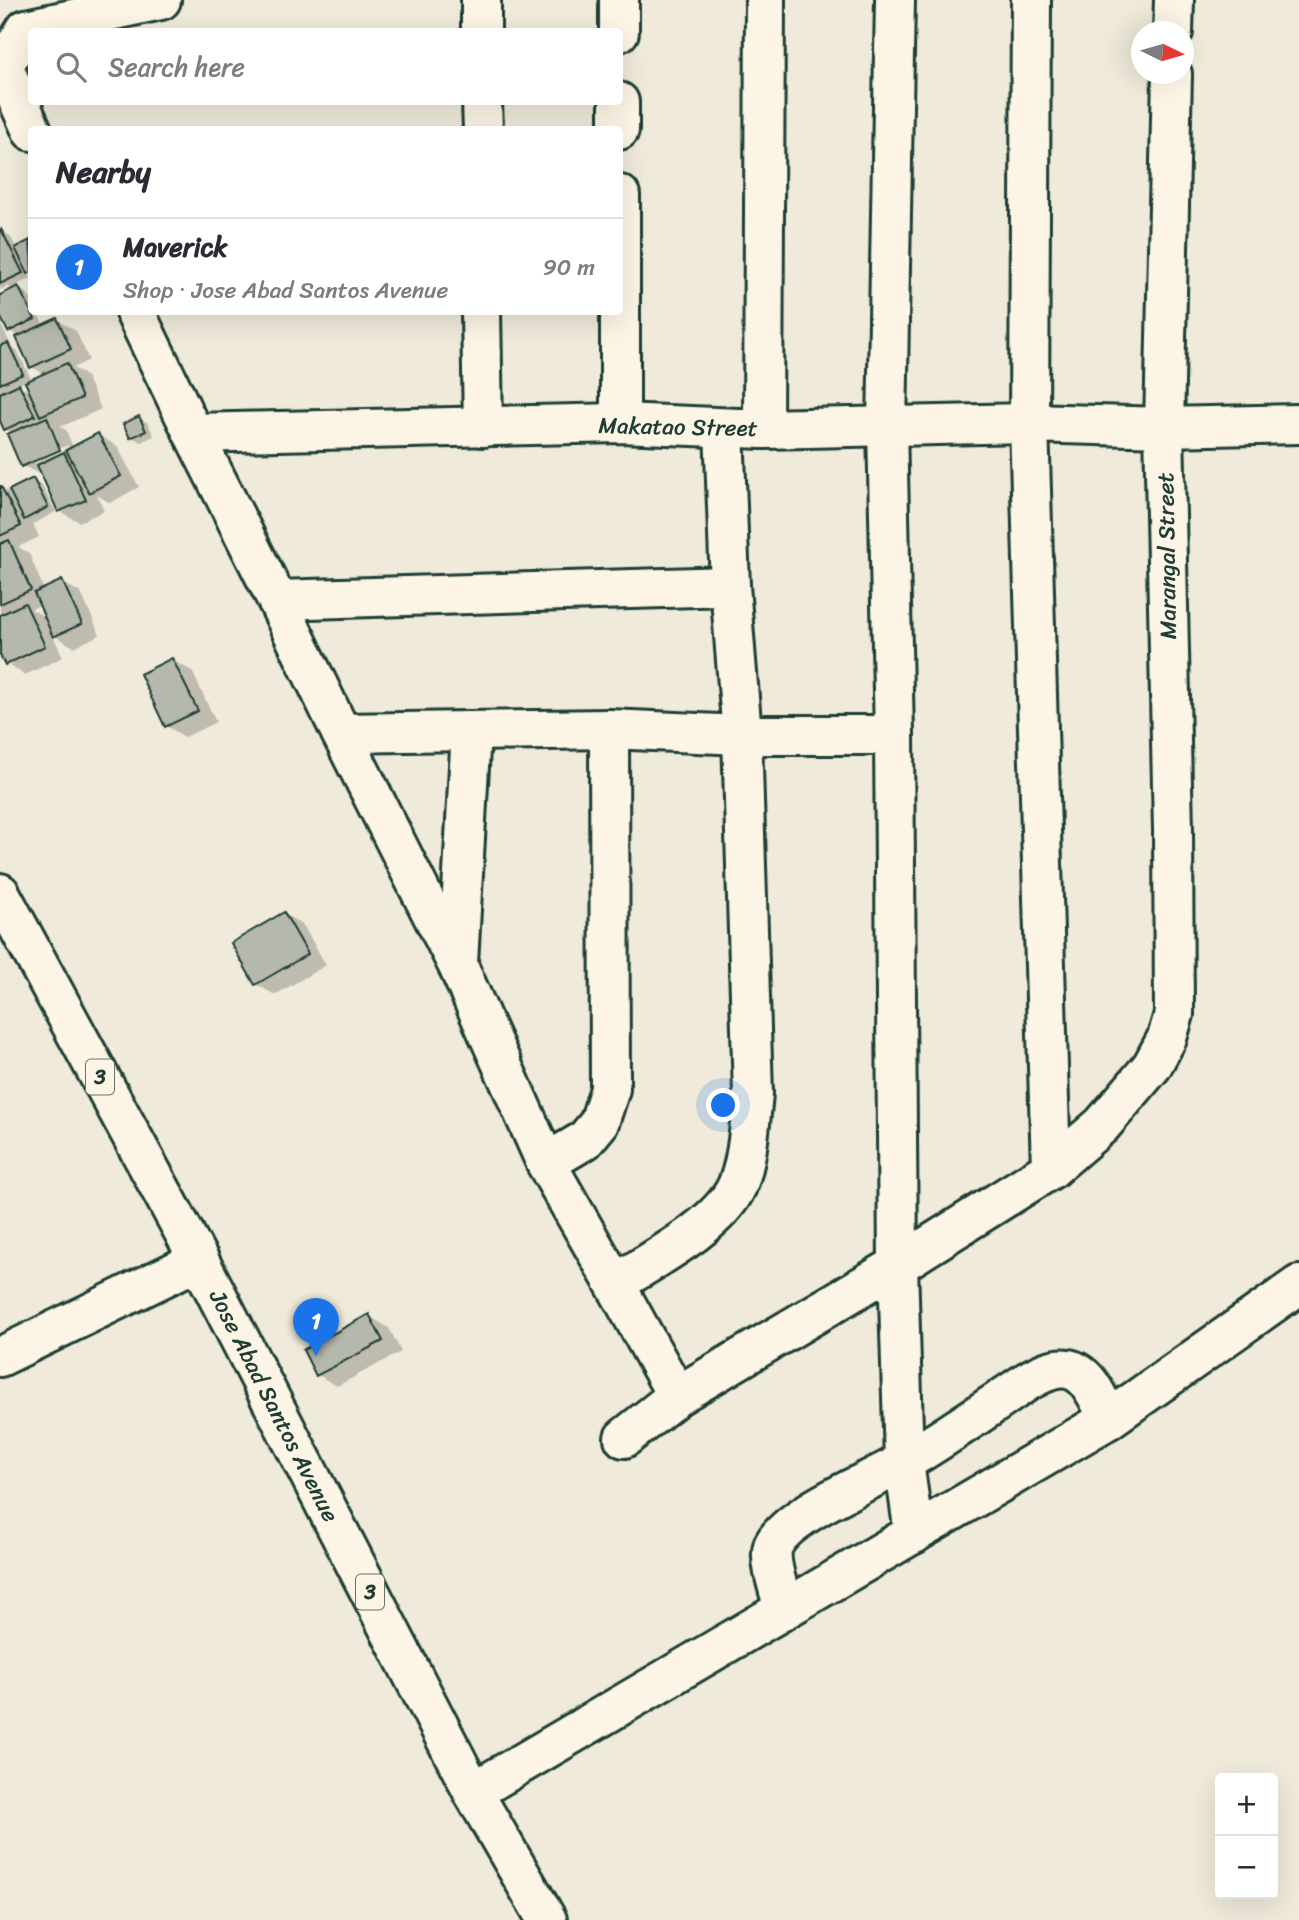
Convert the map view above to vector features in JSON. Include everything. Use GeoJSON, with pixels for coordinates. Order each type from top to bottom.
{"type":"FeatureCollection","features":[{"type":"Feature","properties":{"kind":"main road"},"geometry":{"type":"LineString","coordinates":[[31,28],[161,0]]}},
{"type":"Feature","properties":{"kind":"main road"},"geometry":{"type":"LineString","coordinates":[[481,0],[481,28]]}},
{"type":"Feature","properties":{"kind":"main road"},"geometry":{"type":"LineString","coordinates":[[619,0],[619,28]]}},
{"type":"Feature","properties":{"kind":"main road"},"geometry":{"type":"LineString","coordinates":[[764,429],[765,0]]}},
{"type":"Feature","properties":{"kind":"main road"},"geometry":{"type":"LineString","coordinates":[[895,0],[887,427],[894,735],[898,1265],[904,1462],[914,1534]]}},
{"type":"Feature","properties":{"kind":"main road"},"geometry":{"type":"LineString","coordinates":[[1031,0],[1029,423],[1051,1169]]}},
{"type":"Feature","properties":{"kind":"main road"},"geometry":{"type":"LineString","coordinates":[[1173,21],[1174,0]]}},
{"type":"Feature","properties":{"kind":"main road"},"geometry":{"type":"LineString","coordinates":[[28,29],[3,66],[30,126]]}},
{"type":"Feature","properties":{"kind":"main road","name":"Marangal Street"},"geometry":{"type":"LineString","coordinates":[[624,1438],[677,1396],[898,1265],[1051,1169],[1102,1125],[1152,1066],[1167,1038],[1174,1014],[1173,830],[1164,427],[1172,84]]}},
{"type":"Feature","properties":{"kind":"main road"},"geometry":{"type":"LineString","coordinates":[[482,105],[482,126]]}},
{"type":"Feature","properties":{"kind":"main road"},"geometry":{"type":"LineString","coordinates":[[619,105],[619,126]]}},
{"type":"Feature","properties":{"kind":"main road"},"geometry":{"type":"LineString","coordinates":[[136,315],[457,966],[546,1163],[677,1396]]}},
{"type":"Feature","properties":{"kind":"main road"},"geometry":{"type":"LineString","coordinates":[[481,315],[483,427]]}},
{"type":"Feature","properties":{"kind":"main road"},"geometry":{"type":"LineString","coordinates":[[620,315],[620,423]]}},
{"type":"Feature","properties":{"kind":"main road","name":"Makatao Street"},"geometry":{"type":"LineString","coordinates":[[193,433],[620,423],[764,429],[1029,423],[1164,427],[1299,424]]}},
{"type":"Feature","properties":{"kind":"main road"},"geometry":{"type":"LineString","coordinates":[[615,1284],[693,1234],[726,1205],[738,1185],[750,1131],[753,1094],[742,735],[730,586],[724,428]]}},
{"type":"Feature","properties":{"kind":"main road"},"geometry":{"type":"LineString","coordinates":[[277,600],[730,586]]}},
{"type":"Feature","properties":{"kind":"main road"},"geometry":{"type":"LineString","coordinates":[[341,733],[610,729],[742,735],[894,735]]}},
{"type":"Feature","properties":{"kind":"main road"},"geometry":{"type":"LineString","coordinates":[[546,1163],[584,1140],[599,1123],[610,1089],[610,729]]}},
{"type":"Feature","properties":{"kind":"main road"},"geometry":{"type":"LineString","coordinates":[[457,966],[471,731]]}},
{"type":"Feature","properties":{"kind":"main road","name":"Jose Abad Santos Avenue"},"geometry":{"type":"LineString","coordinates":[[0,893],[200,1260],[472,1792],[547,1920]]}},
{"type":"Feature","properties":{"kind":"main road"},"geometry":{"type":"LineString","coordinates":[[0,1357],[200,1260]]}},
{"type":"Feature","properties":{"kind":"main road"},"geometry":{"type":"LineString","coordinates":[[472,1792],[1109,1419],[1299,1285]]}},
{"type":"Feature","properties":{"kind":"main road"},"geometry":{"type":"LineString","coordinates":[[784,1609],[773,1564],[772,1549],[778,1537],[812,1511],[904,1462],[1028,1381],[1050,1370],[1076,1371],[1086,1378],[1109,1419]]}},
{"type":"Feature","properties":{"kind":"building"},"geometry":{"type":"Polygon","coordinates":[[[0,230],[23,273],[0,284],[0,230]]]}},
{"type":"Feature","properties":{"kind":"building"},"geometry":{"type":"Polygon","coordinates":[[[28,241],[28,274],[15,248],[28,241]]]}},
{"type":"Feature","properties":{"kind":"building"},"geometry":{"type":"Polygon","coordinates":[[[18,286],[28,305],[28,315],[33,315],[35,319],[8,332],[0,316],[0,295],[18,286]]]}},
{"type":"Feature","properties":{"kind":"building"},"geometry":{"type":"Polygon","coordinates":[[[57,318],[71,349],[30,368],[16,337],[57,318]]]}},
{"type":"Feature","properties":{"kind":"building"},"geometry":{"type":"Polygon","coordinates":[[[8,343],[23,374],[0,384],[0,346],[8,343]]]}},
{"type":"Feature","properties":{"kind":"building"},"geometry":{"type":"Polygon","coordinates":[[[67,363],[82,398],[40,416],[25,382],[67,363]]]}},
{"type":"Feature","properties":{"kind":"building"},"geometry":{"type":"Polygon","coordinates":[[[19,384],[35,416],[4,430],[0,421],[0,393],[19,384]]]}},
{"type":"Feature","properties":{"kind":"building"},"geometry":{"type":"Polygon","coordinates":[[[139,416],[146,431],[130,438],[123,424],[139,416]]]}},
{"type":"Feature","properties":{"kind":"building"},"geometry":{"type":"Polygon","coordinates":[[[47,417],[60,450],[21,467],[7,434],[47,417]]]}},
{"type":"Feature","properties":{"kind":"building"},"geometry":{"type":"Polygon","coordinates":[[[98,433],[121,476],[89,493],[66,450],[98,433]]]}},
{"type":"Feature","properties":{"kind":"building"},"geometry":{"type":"Polygon","coordinates":[[[64,452],[86,500],[58,512],[37,465],[64,452]]]}},
{"type":"Feature","properties":{"kind":"building"},"geometry":{"type":"Polygon","coordinates":[[[33,478],[48,507],[24,520],[9,490],[33,478]]]}},
{"type":"Feature","properties":{"kind":"building"},"geometry":{"type":"Polygon","coordinates":[[[0,486],[21,526],[0,536],[0,486]]]}},
{"type":"Feature","properties":{"kind":"building"},"geometry":{"type":"Polygon","coordinates":[[[9,540],[31,590],[0,604],[0,544],[9,540]]]}},
{"type":"Feature","properties":{"kind":"building"},"geometry":{"type":"Polygon","coordinates":[[[62,580],[82,624],[53,637],[34,593],[62,580]]]}},
{"type":"Feature","properties":{"kind":"building"},"geometry":{"type":"Polygon","coordinates":[[[25,603],[45,646],[5,665],[0,655],[0,615],[25,603]]]}},
{"type":"Feature","properties":{"kind":"building"},"geometry":{"type":"Polygon","coordinates":[[[172,658],[198,711],[165,727],[140,674],[172,658]]]}},
{"type":"Feature","properties":{"kind":"building"},"geometry":{"type":"Polygon","coordinates":[[[284,912],[308,954],[255,985],[231,943],[284,912]]]}},
{"type":"Feature","properties":{"kind":"building"},"geometry":{"type":"Polygon","coordinates":[[[369,1314],[383,1341],[316,1376],[303,1350],[369,1314]]]}},
{"type":"Feature","properties":{"kind":"place","name":"Maverick"},"geometry":{"type":"Point","coordinates":[316,1356]}}]}
